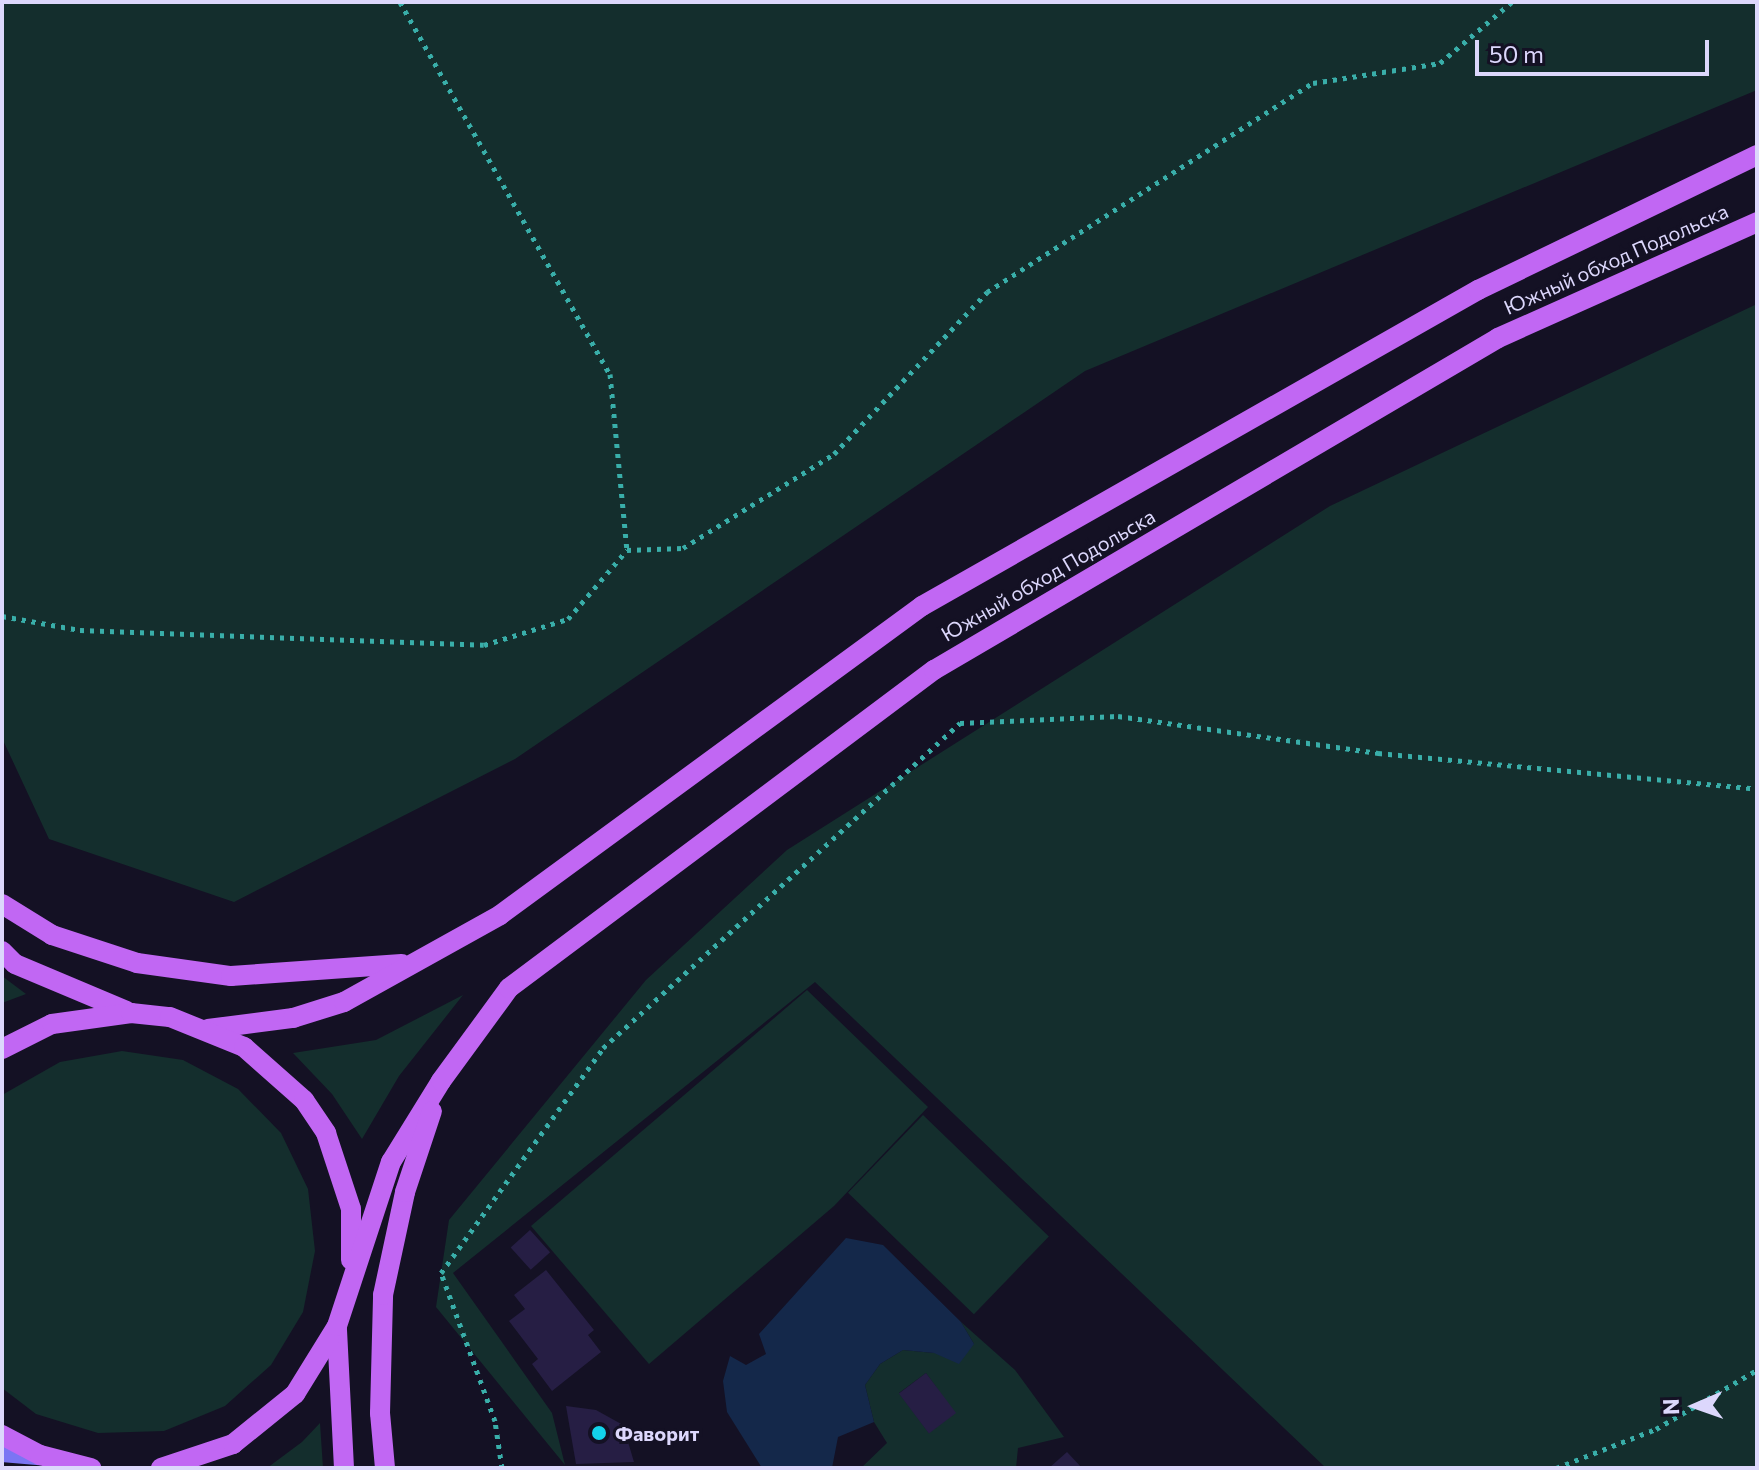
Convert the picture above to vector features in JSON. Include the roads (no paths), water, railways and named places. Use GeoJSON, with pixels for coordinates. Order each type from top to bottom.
{"type":"FeatureCollection","features":[{"type":"Feature","properties":{"kind":"main road","name":"Южный обход Подольска"},"geometry":{"type":"LineString","coordinates":[[208,1029],[293,1018],[331,1006],[500,915],[922,606],[1478,290],[1757,155]]}},
{"type":"Feature","properties":{"kind":"main road","name":"Южный обход Подольска"},"geometry":{"type":"LineString","coordinates":[[441,1081],[509,988],[934,670],[1498,338],[1757,222]]}},
{"type":"Feature","properties":{"kind":"main road"},"geometry":{"type":"LineString","coordinates":[[2,904],[52,935],[137,963],[231,976],[410,963]]}},
{"type":"Feature","properties":{"kind":"main road"},"geometry":{"type":"LineString","coordinates":[[2,951],[15,964],[131,1013],[208,1029],[276,1071],[326,1133],[351,1209],[348,1288]]}},
{"type":"Feature","properties":{"kind":"main road"},"geometry":{"type":"LineString","coordinates":[[2,1049],[52,1024],[131,1013]]}},
{"type":"Feature","properties":{"kind":"main road"},"geometry":{"type":"LineString","coordinates":[[161,1468],[233,1444],[266,1422],[295,1394],[337,1326],[391,1162],[441,1081]]}},
{"type":"Feature","properties":{"kind":"main road"},"geometry":{"type":"LineString","coordinates":[[385,1468],[380,1413],[383,1295],[405,1192],[441,1081]]}},
{"type":"Feature","properties":{"kind":"main road"},"geometry":{"type":"LineString","coordinates":[[337,1326],[344,1468]]}},
{"type":"Feature","properties":{"kind":"main road"},"geometry":{"type":"LineString","coordinates":[[2,1435],[40,1455]]}},
{"type":"Feature","properties":{"kind":"main road"},"geometry":{"type":"LineString","coordinates":[[2,1452],[40,1455],[91,1468]]}},
{"type":"Feature","properties":{"kind":"water"},"geometry":{"type":"Polygon","coordinates":[[[846,1238],[883,1245],[961,1322],[974,1344],[959,1364],[934,1353],[903,1350],[880,1364],[865,1385],[874,1422],[838,1437],[832,1468],[762,1468],[727,1412],[723,1381],[730,1356],[746,1365],[766,1354],[759,1334],[846,1238]]]}},
{"type":"Feature","properties":{"kind":"place","name":"Фаворит"},"geometry":{"type":"Point","coordinates":[599,1433]}}]}
